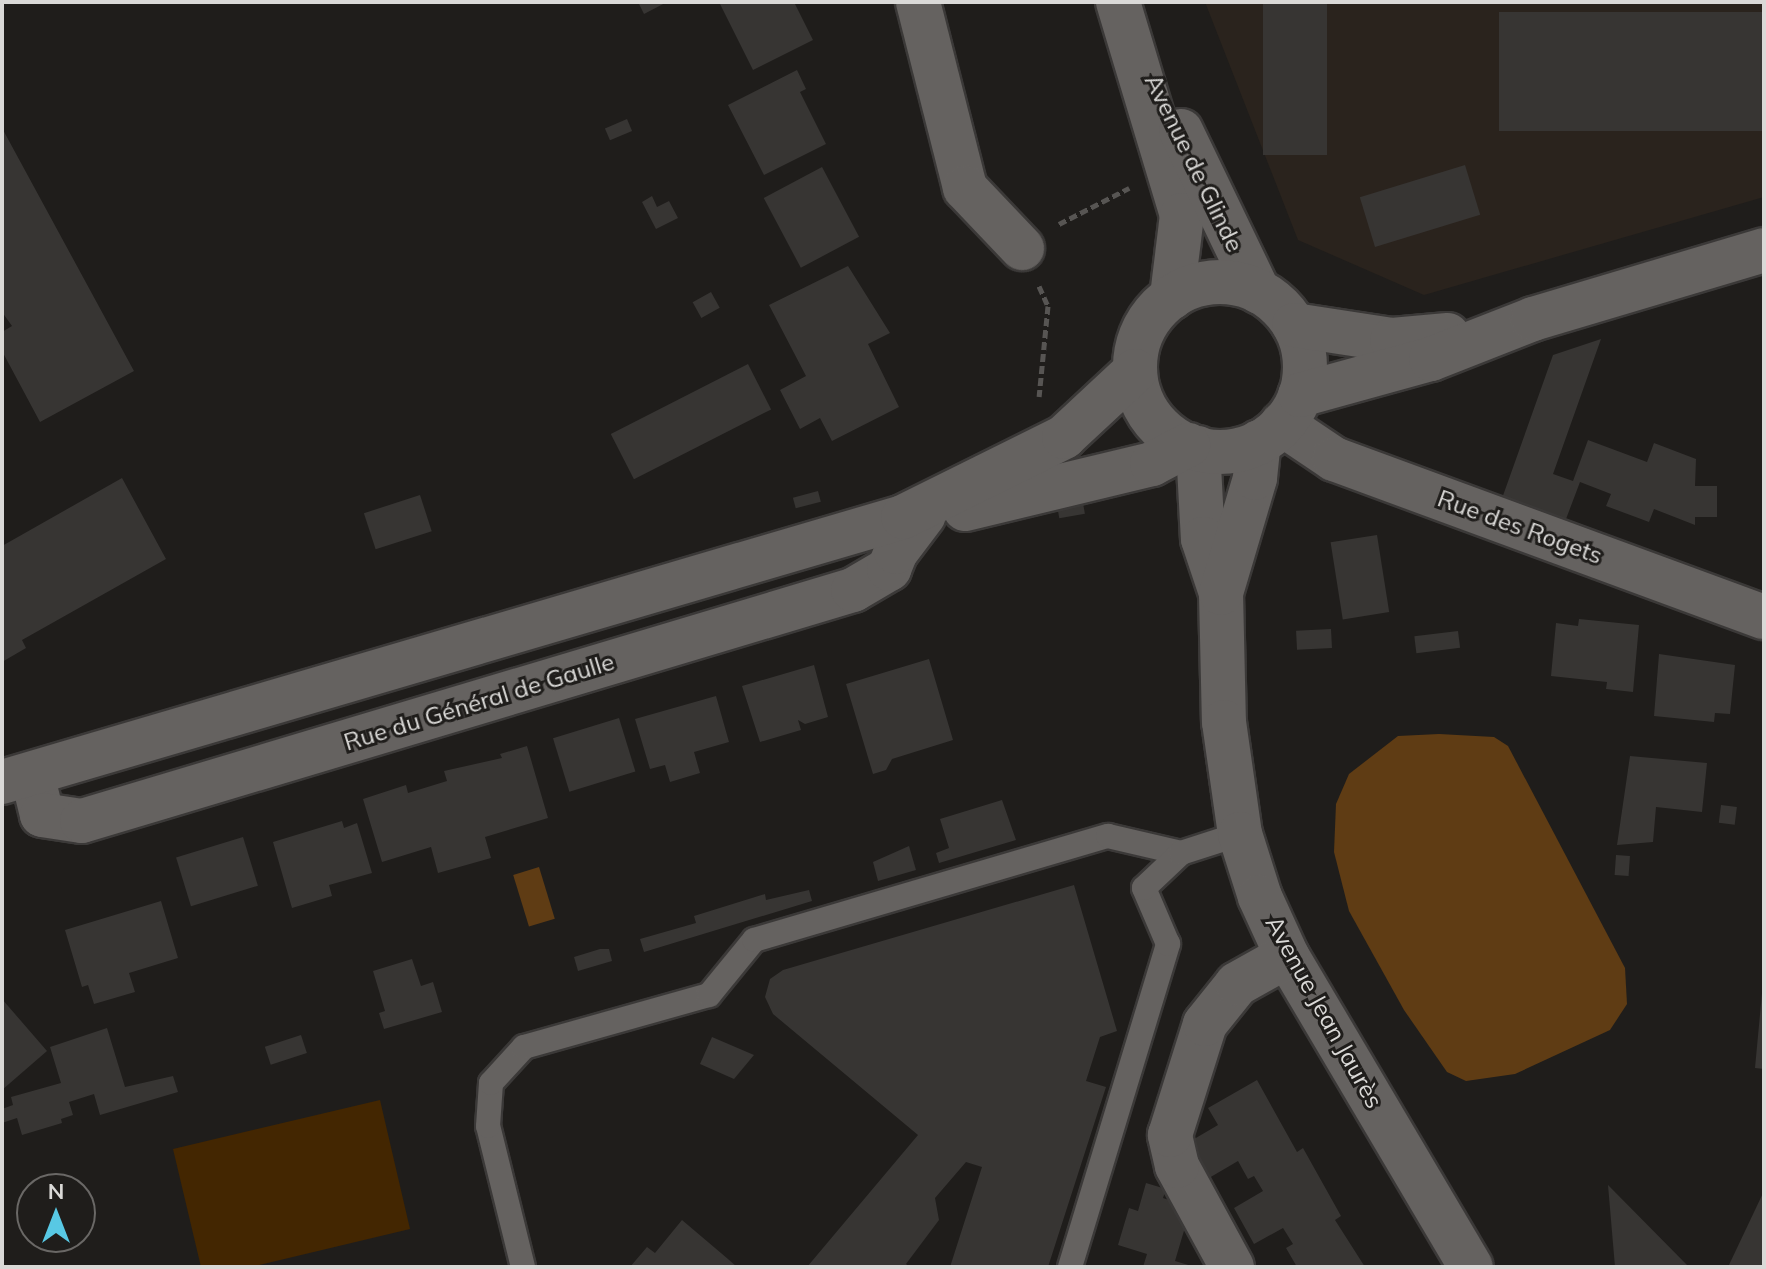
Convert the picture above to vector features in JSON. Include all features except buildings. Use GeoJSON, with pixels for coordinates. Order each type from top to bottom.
{"type":"FeatureCollection","features":[{"type":"Feature","properties":{"kind":"street"},"geometry":{"type":"LineString","coordinates":[[918,2],[965,188],[1022,248]]}},
{"type":"Feature","properties":{"kind":"street","name":"Avenue de Glinde"},"geometry":{"type":"LineString","coordinates":[[1124,19],[1182,215],[1172,297]]}},
{"type":"Feature","properties":{"kind":"street","name":"Avenue de Glinde"},"geometry":{"type":"LineString","coordinates":[[1124,19],[1258,291]]}},
{"type":"Feature","properties":{"kind":"street"},"geometry":{"type":"LineString","coordinates":[[1280,420],[1305,359],[1294,325],[1258,291],[1211,282],[1172,297],[1146,325],[1135,371],[1152,417],[1193,447],[1224,451],[1280,420],[1533,319],[1764,250]]}},
{"type":"Feature","properties":{"kind":"street"},"geometry":{"type":"LineString","coordinates":[[1294,325],[1392,340],[1533,319]]}},
{"type":"Feature","properties":{"kind":"street","name":"Rue du Général de Gaulle"},"geometry":{"type":"LineString","coordinates":[[1135,371],[1064,437],[914,516],[889,569],[853,590],[82,821],[42,815],[17,778],[914,516],[1152,464],[1193,447]]}},
{"type":"Feature","properties":{"kind":"street","name":"Avenue Jean Jaurès"},"geometry":{"type":"LineString","coordinates":[[1221,593],[1255,478],[1280,420]]}},
{"type":"Feature","properties":{"kind":"street","name":"Rue des Rogets"},"geometry":{"type":"LineString","coordinates":[[1280,420],[1334,459],[1764,617]]}},
{"type":"Feature","properties":{"kind":"street","name":"Avenue Jean Jaurès"},"geometry":{"type":"LineString","coordinates":[[1193,447],[1203,539],[1221,593],[1224,722],[1240,834],[1287,956],[1471,1267]]}},
{"type":"Feature","properties":{"kind":"street"},"geometry":{"type":"LineString","coordinates":[[1232,1267],[1177,1166],[1170,1135],[1205,1024],[1237,984],[1287,956]]}},
{"type":"Feature","properties":{"kind":"lane"},"geometry":{"type":"LineString","coordinates":[[1070,1267],[1168,944],[1144,888],[1181,853],[1240,834]]}},
{"type":"Feature","properties":{"kind":"lane"},"geometry":{"type":"LineString","coordinates":[[523,1267],[488,1126],[491,1083],[524,1047],[709,995],[754,940],[783,931],[1108,836],[1181,853]]}},
{"type":"Feature","properties":{"kind":"path"},"geometry":{"type":"LineString","coordinates":[[1038,409],[1048,306],[1022,248],[1078,212],[1169,169]]}},
{"type":"Feature","properties":{"kind":"shaded area"},"geometry":{"type":"Polygon","coordinates":[[[1205,2],[1764,2],[1764,197],[1424,295],[1298,240],[1205,2]]]}},
{"type":"Feature","properties":{"kind":"shaded area"},"geometry":{"type":"Polygon","coordinates":[[[1439,734],[1494,737],[1508,746],[1625,968],[1627,1004],[1610,1030],[1515,1074],[1466,1081],[1447,1072],[1404,1010],[1349,911],[1334,852],[1336,804],[1349,774],[1398,736],[1439,734]]]}},
{"type":"Feature","properties":{"kind":"shaded area"},"geometry":{"type":"Polygon","coordinates":[[[539,867],[555,919],[529,927],[513,875],[539,867]]]}},
{"type":"Feature","properties":{"kind":"shaded area"},"geometry":{"type":"Polygon","coordinates":[[[380,1100],[410,1229],[251,1267],[201,1267],[173,1149],[380,1100]]]}}]}
